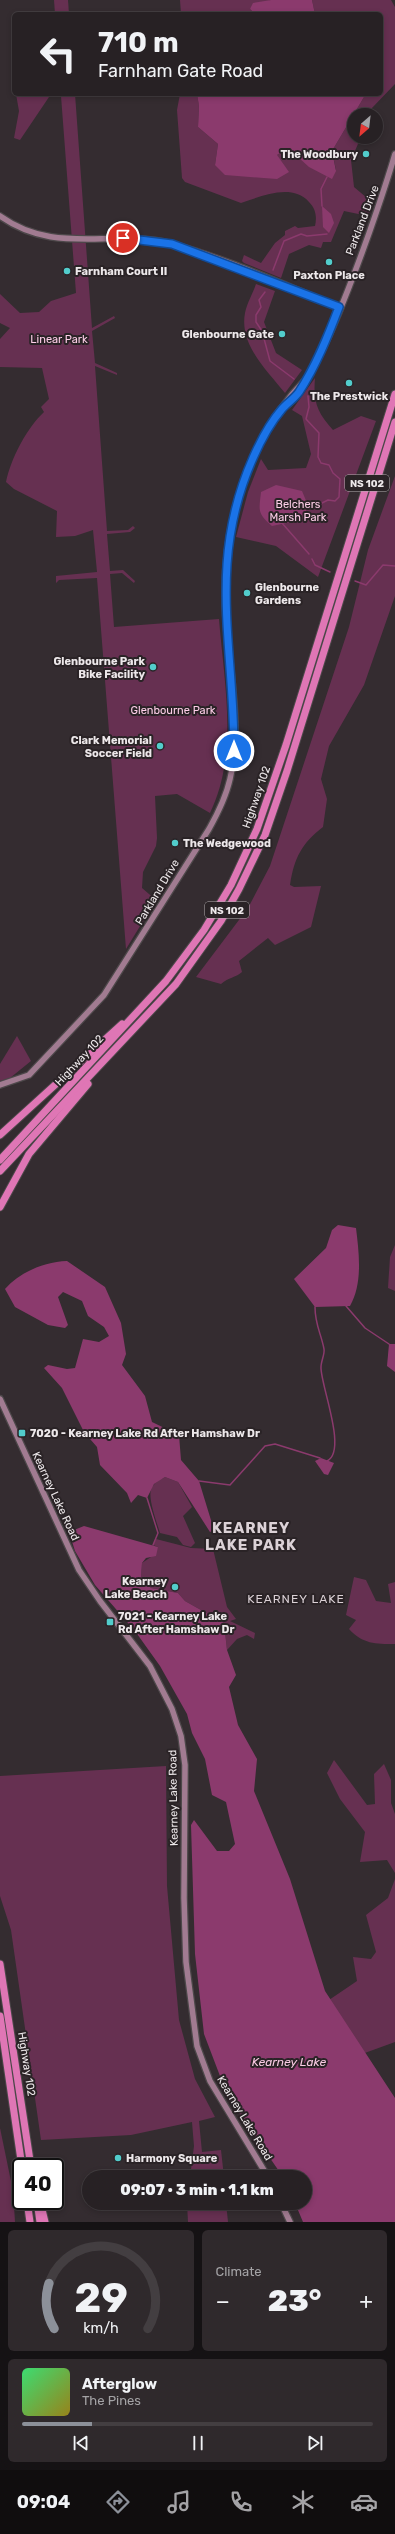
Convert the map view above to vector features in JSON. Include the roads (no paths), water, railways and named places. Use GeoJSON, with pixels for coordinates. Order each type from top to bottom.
{"type":"FeatureCollection","features":[{"type":"Feature","properties":{"kind":"highway","name":"Highway 102"},"geometry":{"type":"LineString","coordinates":[[0,1160],[150,998],[204,930],[231,885],[257,829],[286,744],[395,394]]}},
{"type":"Feature","properties":{"kind":"highway","name":"Highway 102"},"geometry":{"type":"LineString","coordinates":[[0,1171],[135,1030],[176,984],[209,939],[239,889],[265,835],[395,422]]}},
{"type":"Feature","properties":{"kind":"highway"},"geometry":{"type":"LineString","coordinates":[[0,1134],[150,998]]}},
{"type":"Feature","properties":{"kind":"highway"},"geometry":{"type":"LineString","coordinates":[[0,1208],[29,1154],[135,1030]]}},
{"type":"Feature","properties":{"kind":"highway","name":"Highway 102"},"geometry":{"type":"LineString","coordinates":[[0,1964],[30,2158]]}},
{"type":"Feature","properties":{"kind":"highway","name":"Highway 102"},"geometry":{"type":"LineString","coordinates":[[0,2016],[21,2158]]}},
{"type":"Feature","properties":{"kind":"highway"},"geometry":{"type":"LineString","coordinates":[[26,2210],[26,2222]]}},
{"type":"Feature","properties":{"kind":"highway"},"geometry":{"type":"LineString","coordinates":[[28,2210],[30,2222]]}},
{"type":"Feature","properties":{"kind":"highway"},"geometry":{"type":"LineString","coordinates":[[38,2210],[40,2222]]}},
{"type":"Feature","properties":{"kind":"highway"},"geometry":{"type":"LineString","coordinates":[[42,2210],[45,2222]]}},
{"type":"Feature","properties":{"kind":"street","name":"Parkland Drive"},"geometry":{"type":"LineString","coordinates":[[0,1085],[20,1080],[29,1075],[104,995],[209,829],[223,802],[234,762],[233,707],[225,599],[228,544],[237,497],[250,464],[263,438],[283,408],[294,398],[326,341],[379,204],[395,154]]}},
{"type":"Feature","properties":{"kind":"street"},"geometry":{"type":"LineString","coordinates":[[0,216],[23,230],[59,240],[134,238],[172,244],[339,307]]}},
{"type":"Feature","properties":{"kind":"street","name":"Kearney Lake Road"},"geometry":{"type":"LineString","coordinates":[[0,1399],[79,1570],[100,1601],[150,1666],[172,1709],[181,1736],[185,1764],[184,1898],[186,1962],[197,2046],[210,2081],[264,2170]]}},
{"type":"Feature","properties":{"kind":"street"},"geometry":{"type":"LineString","coordinates":[[284,2210],[290,2222]]}},
{"type":"Feature","properties":{"kind":"water"},"geometry":{"type":"Polygon","coordinates":[[[271,0],[312,0],[315,12],[253,12],[250,9],[253,3],[271,0]]]}},
{"type":"Feature","properties":{"kind":"water"},"geometry":{"type":"Polygon","coordinates":[[[197,96],[364,97],[357,108],[347,108],[347,126],[332,151],[336,171],[332,179],[309,167],[288,148],[277,155],[289,172],[277,179],[225,175],[215,165],[218,144],[198,127],[199,106],[197,96]]]}},
{"type":"Feature","properties":{"kind":"water"},"geometry":{"type":"Polygon","coordinates":[[[322,206],[331,214],[334,223],[329,233],[323,227],[322,206]]]}},
{"type":"Feature","properties":{"kind":"water"},"geometry":{"type":"Polygon","coordinates":[[[276,485],[302,491],[307,503],[305,519],[272,526],[261,515],[261,492],[276,485]]]}},
{"type":"Feature","properties":{"kind":"water"},"geometry":{"type":"Polygon","coordinates":[[[338,1225],[356,1228],[359,1268],[357,1288],[350,1306],[315,1307],[294,1279],[326,1248],[332,1230],[338,1225]]]}},
{"type":"Feature","properties":{"kind":"water"},"geometry":{"type":"Polygon","coordinates":[[[67,1261],[105,1287],[121,1323],[126,1354],[122,1365],[145,1396],[152,1422],[179,1435],[181,1460],[199,1481],[214,1530],[210,1532],[178,1482],[165,1477],[154,1484],[147,1498],[138,1495],[131,1503],[127,1493],[100,1465],[97,1447],[84,1432],[62,1388],[44,1368],[48,1365],[67,1369],[75,1368],[83,1339],[99,1342],[109,1336],[104,1327],[88,1316],[82,1301],[63,1292],[58,1297],[68,1325],[65,1328],[48,1325],[15,1307],[5,1289],[25,1273],[33,1269],[50,1263],[67,1261]]]}},
{"type":"Feature","properties":{"kind":"water"},"geometry":{"type":"Polygon","coordinates":[[[389,1344],[395,1344],[395,1372],[387,1366],[389,1344]]]}},
{"type":"Feature","properties":{"kind":"water"},"geometry":{"type":"Polygon","coordinates":[[[321,1458],[334,1463],[328,1475],[324,1474],[315,1461],[321,1458]]]}},
{"type":"Feature","properties":{"kind":"water","name":"Kearney Lake"},"geometry":{"type":"Polygon","coordinates":[[[84,1526],[158,1547],[156,1556],[146,1558],[142,1563],[141,1577],[151,1588],[178,1593],[185,1601],[224,1623],[227,1650],[236,1675],[229,1687],[238,1725],[257,1759],[254,1791],[290,1879],[325,1991],[395,2098],[395,2222],[303,2222],[298,2210],[312,2210],[312,2170],[278,2170],[228,2097],[204,2034],[195,1954],[191,1825],[194,1820],[217,1851],[229,1851],[235,1844],[226,1802],[212,1795],[205,1759],[192,1733],[187,1714],[160,1666],[135,1631],[95,1585],[75,1551],[69,1532],[84,1526]]]}},
{"type":"Feature","properties":{"kind":"waterway"},"geometry":{"type":"LineString","coordinates":[[322,206],[321,189],[327,177]]}},
{"type":"Feature","properties":{"kind":"waterway"},"geometry":{"type":"LineString","coordinates":[[273,270],[284,241],[301,234],[307,236],[327,234]]}},
{"type":"Feature","properties":{"kind":"waterway"},"geometry":{"type":"LineString","coordinates":[[265,292],[259,300],[261,307],[256,315],[256,322],[262,331],[270,361],[294,379]]}},
{"type":"Feature","properties":{"kind":"waterway"},"geometry":{"type":"LineString","coordinates":[[306,506],[314,507],[328,500],[335,501],[339,497],[340,479],[333,473],[329,465],[321,463],[318,457],[319,433],[306,419],[309,407],[308,396]]}},
{"type":"Feature","properties":{"kind":"waterway"},"geometry":{"type":"LineString","coordinates":[[282,523],[309,554]]}},
{"type":"Feature","properties":{"kind":"waterway"},"geometry":{"type":"LineString","coordinates":[[312,559],[315,565],[330,572]]}},
{"type":"Feature","properties":{"kind":"waterway"},"geometry":{"type":"LineString","coordinates":[[355,581],[366,585],[383,565],[395,566]]}},
{"type":"Feature","properties":{"kind":"waterway"},"geometry":{"type":"LineString","coordinates":[[346,1306],[365,1328],[389,1344]]}},
{"type":"Feature","properties":{"kind":"waterway"},"geometry":{"type":"LineString","coordinates":[[315,1307],[317,1324],[324,1349],[321,1365],[322,1376],[334,1431],[335,1444],[333,1455],[327,1461]]}},
{"type":"Feature","properties":{"kind":"waterway"},"geometry":{"type":"LineString","coordinates":[[199,1481],[230,1485],[265,1446],[275,1444],[320,1458]]}},
{"type":"Feature","properties":{"kind":"waterway"},"geometry":{"type":"LineString","coordinates":[[147,1498],[158,1533],[153,1545]]}},
{"type":"Feature","properties":{"kind":"place","name":"The Woodbury"},"geometry":{"type":"Point","coordinates":[366,154]}},
{"type":"Feature","properties":{"kind":"place","name":"Paxton Place"},"geometry":{"type":"Point","coordinates":[329,262]}},
{"type":"Feature","properties":{"kind":"place","name":"Farnham Court II"},"geometry":{"type":"Point","coordinates":[67,271]}},
{"type":"Feature","properties":{"kind":"place","name":"Glenbourne Gate"},"geometry":{"type":"Point","coordinates":[282,334]}},
{"type":"Feature","properties":{"kind":"place","name":"The Prestwick"},"geometry":{"type":"Point","coordinates":[349,383]}},
{"type":"Feature","properties":{"kind":"place","name":"Glenbourne Gardens"},"geometry":{"type":"Point","coordinates":[247,593]}},
{"type":"Feature","properties":{"kind":"place","name":"Glenbourne Park Bike Facility"},"geometry":{"type":"Point","coordinates":[153,667]}},
{"type":"Feature","properties":{"kind":"place","name":"Clark Memorial Soccer Field"},"geometry":{"type":"Point","coordinates":[160,746]}},
{"type":"Feature","properties":{"kind":"place","name":"The Wedgewood"},"geometry":{"type":"Point","coordinates":[175,843]}},
{"type":"Feature","properties":{"kind":"place","name":"7020 - Kearney Lake Rd After Hamshaw Dr"},"geometry":{"type":"Point","coordinates":[22,1433]}},
{"type":"Feature","properties":{"kind":"place","name":"Kearney Lake Beach"},"geometry":{"type":"Point","coordinates":[175,1587]}},
{"type":"Feature","properties":{"kind":"place","name":"7021 - Kearney Lake Rd After Hamshaw Dr"},"geometry":{"type":"Point","coordinates":[110,1622]}},
{"type":"Feature","properties":{"kind":"place","name":"Harmony Square"},"geometry":{"type":"Point","coordinates":[118,2158]}},
{"type":"Feature","properties":{"kind":"district","name":"KEARNEY LAKE PARK"},"geometry":{"type":"Point","coordinates":[251,1536]}},
{"type":"Feature","properties":{"kind":"district","name":"KEARNEY LAKE"},"geometry":{"type":"Point","coordinates":[296,1599]}},
{"type":"Feature","properties":{"kind":"park label","name":"Linear Park"},"geometry":{"type":"Point","coordinates":[59,339]}},
{"type":"Feature","properties":{"kind":"park label","name":"Belchers Marsh Park"},"geometry":{"type":"Point","coordinates":[298,510]}},
{"type":"Feature","properties":{"kind":"park label","name":"Glenbourne Park"},"geometry":{"type":"Point","coordinates":[173,710]}}]}
